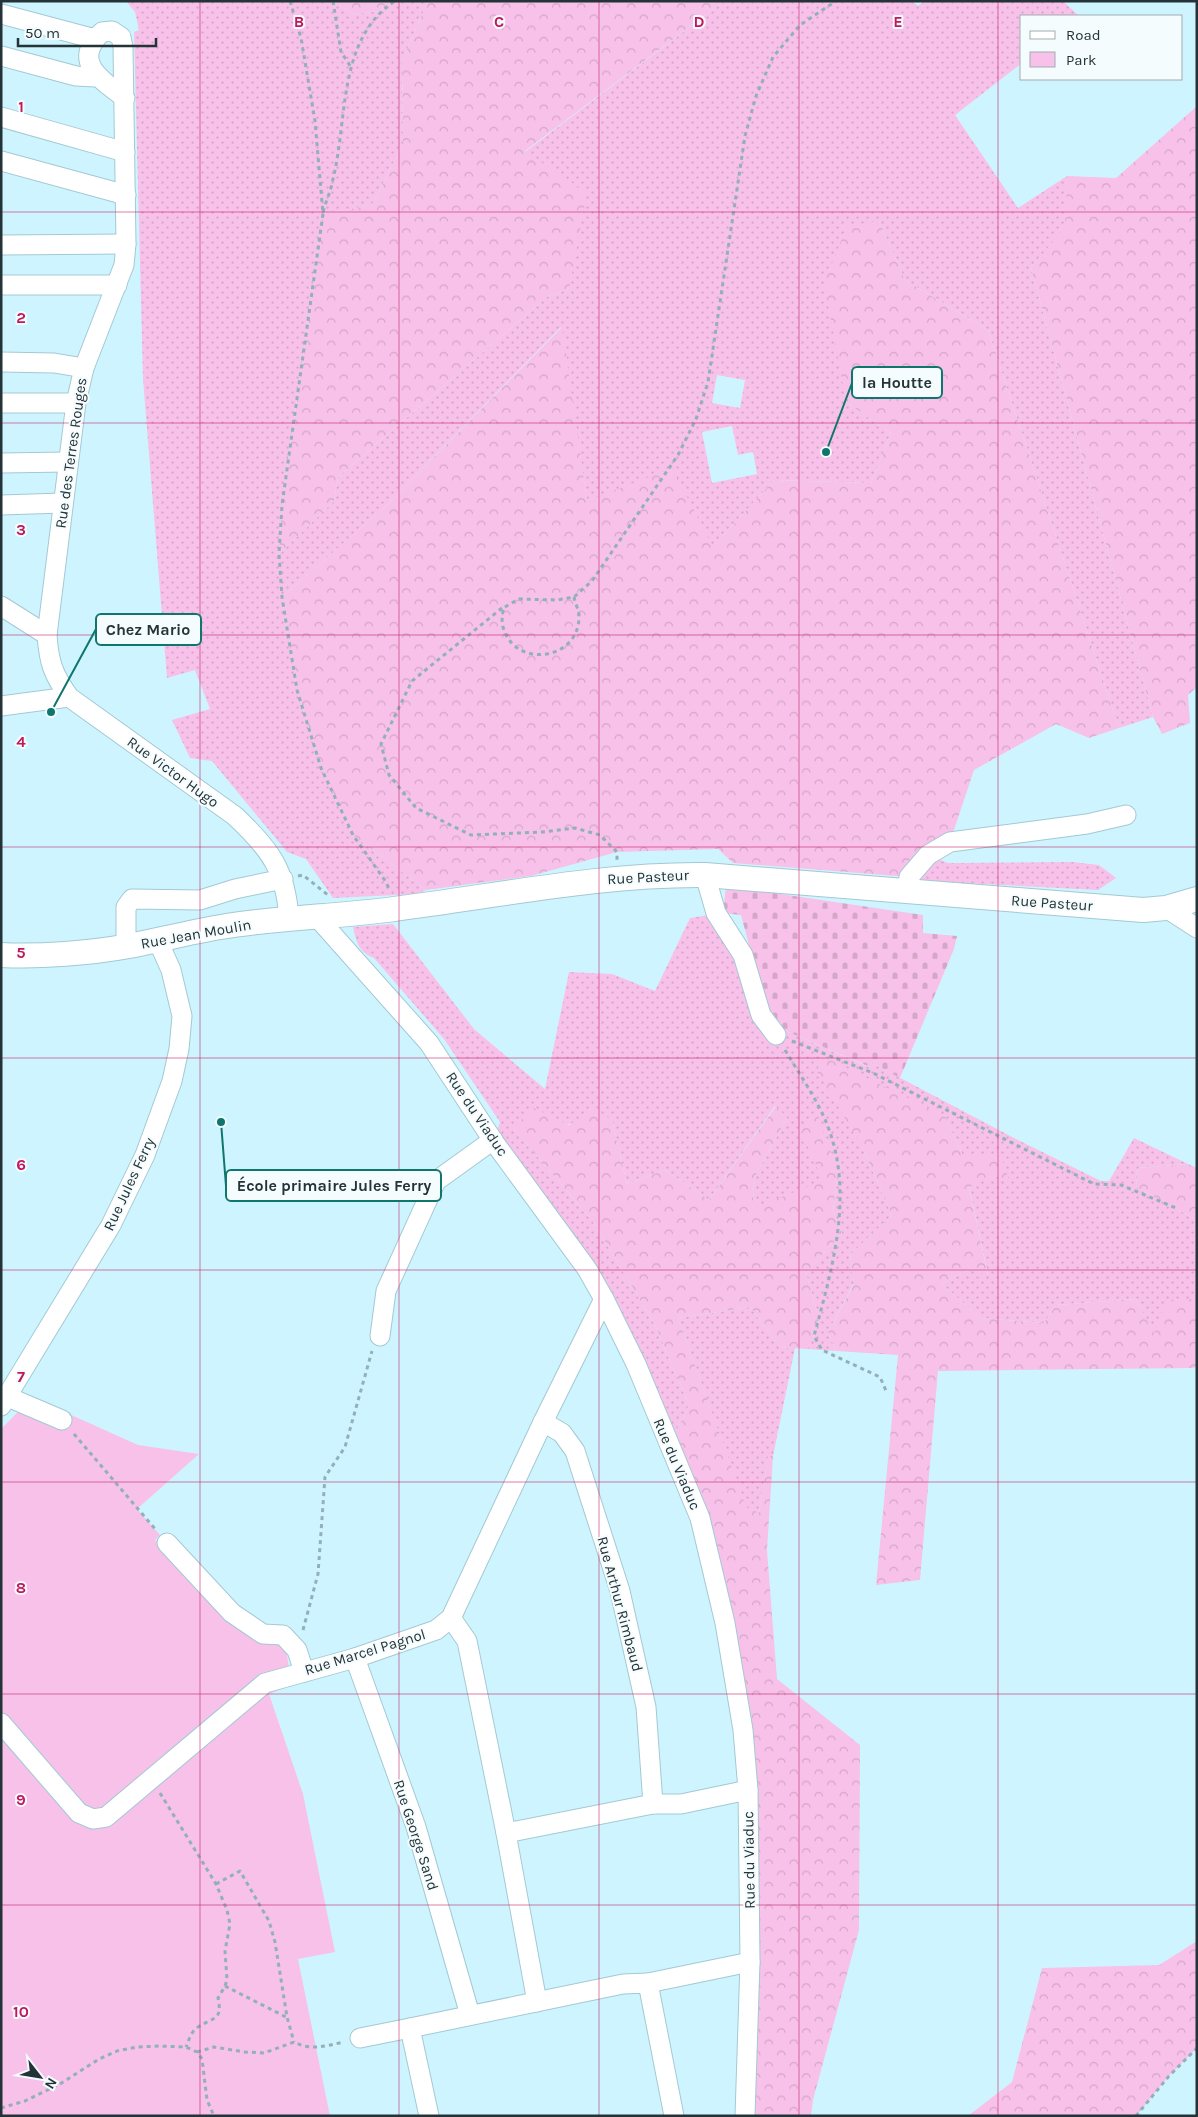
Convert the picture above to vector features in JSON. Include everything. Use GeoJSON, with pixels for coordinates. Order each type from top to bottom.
{"type":"FeatureCollection","features":[{"type":"Feature","properties":{"kind":"main road","name":"Rue Pasteur"},"geometry":{"type":"LineString","coordinates":[[391,910],[618,877],[660,874],[705,875],[1143,910],[1166,908],[1197,899]]}},
{"type":"Feature","properties":{"kind":"main road","name":"Rue Jean Moulin"},"geometry":{"type":"LineString","coordinates":[[1,955],[30,956],[126,947],[221,927],[391,910]]}},
{"type":"Feature","properties":{"kind":"street"},"geometry":{"type":"LineString","coordinates":[[1,14],[95,39],[90,51],[90,64],[96,77],[125,98]]}},
{"type":"Feature","properties":{"kind":"street","name":"Rue des Terres Rouges"},"geometry":{"type":"LineString","coordinates":[[69,697],[55,677],[48,656],[47,635],[68,462],[76,403],[84,368],[124,265],[126,244],[124,47],[121,37],[112,31],[102,32],[95,39]]}},
{"type":"Feature","properties":{"kind":"street"},"geometry":{"type":"LineString","coordinates":[[1,56],[76,76],[96,77]]}},
{"type":"Feature","properties":{"kind":"street"},"geometry":{"type":"LineString","coordinates":[[1,117],[125,152]]}},
{"type":"Feature","properties":{"kind":"street"},"geometry":{"type":"LineString","coordinates":[[1,161],[126,195]]}},
{"type":"Feature","properties":{"kind":"street"},"geometry":{"type":"LineString","coordinates":[[1,245],[126,244]]}},
{"type":"Feature","properties":{"kind":"street"},"geometry":{"type":"LineString","coordinates":[[1,285],[117,285]]}},
{"type":"Feature","properties":{"kind":"street"},"geometry":{"type":"LineString","coordinates":[[1,362],[54,363],[84,368]]}},
{"type":"Feature","properties":{"kind":"street"},"geometry":{"type":"LineString","coordinates":[[1,403],[76,403]]}},
{"type":"Feature","properties":{"kind":"street"},"geometry":{"type":"LineString","coordinates":[[1,463],[68,462]]}},
{"type":"Feature","properties":{"kind":"street"},"geometry":{"type":"LineString","coordinates":[[1,505],[63,503]]}},
{"type":"Feature","properties":{"kind":"street"},"geometry":{"type":"LineString","coordinates":[[1,606],[47,635]]}},
{"type":"Feature","properties":{"kind":"street"},"geometry":{"type":"LineString","coordinates":[[1,706],[69,697]]}},
{"type":"Feature","properties":{"kind":"street","name":"Rue Victor Hugo"},"geometry":{"type":"LineString","coordinates":[[69,697],[235,816],[253,834],[269,854],[283,879],[288,899],[289,919]]}},
{"type":"Feature","properties":{"kind":"street"},"geometry":{"type":"LineString","coordinates":[[907,892],[909,877],[928,855],[950,842],[1087,824],[1126,815]]}},
{"type":"Feature","properties":{"kind":"street"},"geometry":{"type":"LineString","coordinates":[[705,875],[716,913],[743,954],[761,1015],[776,1035]]}},
{"type":"Feature","properties":{"kind":"street"},"geometry":{"type":"LineString","coordinates":[[126,947],[126,907],[132,899],[200,900],[235,889],[283,879]]}},
{"type":"Feature","properties":{"kind":"street"},"geometry":{"type":"LineString","coordinates":[[1166,908],[1197,928]]}},
{"type":"Feature","properties":{"kind":"street","name":"Rue du Viaduc"},"geometry":{"type":"LineString","coordinates":[[316,916],[429,1043],[493,1140],[587,1269],[636,1364],[700,1518],[728,1642],[744,1730],[748,1790],[750,1962],[745,2116]]}},
{"type":"Feature","properties":{"kind":"street","name":"Rue Jules Ferry"},"geometry":{"type":"LineString","coordinates":[[5,1402],[112,1225],[145,1155],[172,1081],[180,1049],[182,1016],[171,970],[158,941]]}},
{"type":"Feature","properties":{"kind":"street"},"geometry":{"type":"LineString","coordinates":[[380,1336],[386,1291],[436,1181],[493,1140]]}},
{"type":"Feature","properties":{"kind":"street"},"geometry":{"type":"LineString","coordinates":[[537,2002],[506,1832],[467,1641],[451,1618],[543,1422],[604,1299]]}},
{"type":"Feature","properties":{"kind":"street"},"geometry":{"type":"LineString","coordinates":[[5,1402],[62,1420]]}},
{"type":"Feature","properties":{"kind":"street","name":"Rue Arthur Rimbaud"},"geometry":{"type":"LineString","coordinates":[[543,1422],[562,1433],[576,1451],[620,1591],[646,1707],[653,1804]]}},
{"type":"Feature","properties":{"kind":"street"},"geometry":{"type":"LineString","coordinates":[[167,1542],[232,1613],[263,1634],[283,1635],[297,1650],[304,1672]]}},
{"type":"Feature","properties":{"kind":"street","name":"Rue Marcel Pagnol"},"geometry":{"type":"LineString","coordinates":[[1,1723],[79,1813],[93,1819],[106,1818],[265,1683],[355,1658],[436,1630],[451,1618]]}},
{"type":"Feature","properties":{"kind":"street","name":"Rue George Sand"},"geometry":{"type":"LineString","coordinates":[[355,1658],[416,1827],[470,2015]]}},
{"type":"Feature","properties":{"kind":"street"},"geometry":{"type":"LineString","coordinates":[[506,1832],[653,1804],[681,1804],[748,1790]]}},
{"type":"Feature","properties":{"kind":"street"},"geometry":{"type":"LineString","coordinates":[[360,2038],[623,1984],[648,1983],[750,1962]]}},
{"type":"Feature","properties":{"kind":"street"},"geometry":{"type":"LineString","coordinates":[[648,1983],[674,2116]]}},
{"type":"Feature","properties":{"kind":"street"},"geometry":{"type":"LineString","coordinates":[[410,2028],[429,2116]]}},
{"type":"Feature","properties":{"kind":"path"},"geometry":{"type":"LineString","coordinates":[[290,1],[300,38],[314,121],[323,214]]}},
{"type":"Feature","properties":{"kind":"path"},"geometry":{"type":"LineString","coordinates":[[333,1],[341,52],[351,68]]}},
{"type":"Feature","properties":{"kind":"path"},"geometry":{"type":"LineString","coordinates":[[391,910],[390,895],[386,882],[353,835],[321,768],[297,690],[282,597],[279,554],[282,505],[323,214],[334,179],[351,68],[361,38],[380,11],[395,1]]}},
{"type":"Feature","properties":{"kind":"path"},"geometry":{"type":"LineString","coordinates":[[617,865],[617,852],[600,835],[575,828],[543,832],[471,835],[416,808],[389,775],[381,744],[412,681],[502,608],[519,599],[557,600],[574,597],[592,581],[678,455],[696,419],[708,382],[745,136],[756,96],[773,57],[800,25],[836,1]]}},
{"type":"Feature","properties":{"kind":"path"},"geometry":{"type":"LineString","coordinates":[[502,608],[502,627],[511,643],[527,654],[546,656],[563,648],[575,634],[579,616],[574,597]]}},
{"type":"Feature","properties":{"kind":"path"},"geometry":{"type":"LineString","coordinates":[[776,1035],[873,1073],[1094,1184],[1121,1185],[1176,1208]]}},
{"type":"Feature","properties":{"kind":"path"},"geometry":{"type":"LineString","coordinates":[[776,1035],[821,1110],[832,1140],[838,1171],[840,1213],[834,1262],[814,1336],[822,1350],[880,1377],[887,1393]]}},
{"type":"Feature","properties":{"kind":"path"},"geometry":{"type":"LineString","coordinates":[[297,1650],[318,1574],[326,1477],[345,1447],[370,1354],[380,1336]]}},
{"type":"Feature","properties":{"kind":"path"},"geometry":{"type":"LineString","coordinates":[[62,1420],[137,1508]]}},
{"type":"Feature","properties":{"kind":"path"},"geometry":{"type":"LineString","coordinates":[[150,1781],[163,1796],[216,1884],[227,1910],[230,1924],[225,1951],[226,1986],[218,1998],[220,2007],[218,2014],[213,2021],[198,2026],[191,2035],[186,2047]]}},
{"type":"Feature","properties":{"kind":"path"},"geometry":{"type":"LineString","coordinates":[[216,1884],[240,1871],[269,1921],[275,1942],[287,2017],[294,2042]]}},
{"type":"Feature","properties":{"kind":"path"},"geometry":{"type":"LineString","coordinates":[[226,1986],[287,2017]]}},
{"type":"Feature","properties":{"kind":"path"},"geometry":{"type":"LineString","coordinates":[[197,2052],[214,2047],[264,2053],[294,2042],[316,2048],[360,2038]]}},
{"type":"Feature","properties":{"kind":"path"},"geometry":{"type":"LineString","coordinates":[[1,2108],[25,2101],[60,2084],[100,2059],[117,2051],[137,2047],[186,2047],[197,2052],[202,2059],[207,2100],[214,2116]]}},
{"type":"Feature","properties":{"kind":"path"},"geometry":{"type":"LineString","coordinates":[[1136,2116],[1169,2076],[1197,2048]]}},
{"type":"Feature","properties":{"kind":"green space"},"geometry":{"type":"Polygon","coordinates":[[[126,1],[333,1],[353,14],[380,11],[395,1],[428,1],[402,61],[403,144],[372,205],[323,214],[282,505],[279,554],[334,501],[338,477],[548,296],[569,289],[525,152],[724,1],[912,1],[918,6],[924,1],[1063,1],[1078,15],[1020,15],[1020,65],[955,115],[1018,208],[1067,176],[1066,227],[1031,268],[1153,717],[1119,728],[988,330],[905,280],[879,221],[846,402],[891,433],[871,483],[774,480],[713,547],[587,501],[561,327],[386,506],[282,597],[297,690],[321,768],[353,835],[426,890],[418,894],[333,898],[306,859],[287,852],[212,761],[190,758],[172,720],[210,709],[195,670],[167,678],[143,379],[134,32],[139,30],[135,12],[126,1]],[[717,375],[712,403],[740,408],[745,380],[717,375]],[[732,426],[702,432],[712,483],[757,474],[753,452],[738,455],[732,426]]]}},
{"type":"Feature","properties":{"kind":"green space"},"geometry":{"type":"Polygon","coordinates":[[[333,1],[395,1],[380,11],[353,14],[333,1]]]}},
{"type":"Feature","properties":{"kind":"green space"},"geometry":{"type":"Polygon","coordinates":[[[428,1],[724,1],[525,151],[587,193],[569,289],[548,296],[338,477],[334,501],[279,554],[282,505],[323,214],[372,205],[403,144],[402,61],[428,1]]]}},
{"type":"Feature","properties":{"kind":"green space"},"geometry":{"type":"Polygon","coordinates":[[[1197,106],[1197,687],[1188,695],[1190,723],[1162,734],[1153,717],[1031,268],[1065,227],[1067,176],[1116,178],[1197,106]]]}},
{"type":"Feature","properties":{"kind":"green space"},"geometry":{"type":"Polygon","coordinates":[[[879,221],[905,280],[988,330],[1119,728],[1089,738],[1056,724],[974,770],[950,842],[909,877],[733,863],[718,849],[617,852],[531,876],[426,890],[353,835],[321,768],[297,690],[282,597],[386,506],[562,327],[587,501],[672,468],[713,547],[774,480],[871,483],[891,433],[846,402],[824,283],[847,226],[879,221]]]}},
{"type":"Feature","properties":{"kind":"green space"},"geometry":{"type":"Polygon","coordinates":[[[928,855],[948,863],[1072,862],[1099,865],[1116,878],[1098,890],[908,880],[928,855]]]}},
{"type":"Feature","properties":{"kind":"green space"},"geometry":{"type":"Polygon","coordinates":[[[726,886],[923,915],[923,933],[957,936],[954,949],[900,1078],[872,1063],[870,1067],[779,1028],[781,1023],[767,1013],[741,915],[723,913],[726,886]]]}},
{"type":"Feature","properties":{"kind":"green space"},"geometry":{"type":"Polygon","coordinates":[[[709,915],[779,1028],[869,1067],[872,1063],[1014,1138],[1101,1181],[1109,1181],[1134,1138],[1188,1164],[1138,1168],[1136,1187],[1197,1220],[1197,1302],[1195,1299],[1154,1335],[1136,1299],[1056,1305],[1044,1323],[980,1318],[942,1284],[972,1268],[988,1275],[969,1186],[995,1176],[962,1154],[945,1116],[862,1147],[892,1215],[850,1255],[854,1283],[828,1332],[836,1351],[807,1349],[814,1336],[819,1318],[806,1273],[842,1233],[833,1211],[838,1171],[800,1128],[824,1181],[753,1209],[754,1178],[787,1118],[775,1106],[709,1200],[665,1170],[627,1184],[612,1120],[514,1129],[594,1223],[655,1325],[689,1405],[669,1446],[604,1299],[494,1142],[500,1122],[444,1039],[374,958],[362,950],[357,942],[353,927],[393,924],[474,1029],[545,1089],[569,972],[612,974],[655,991],[690,918],[709,915]]]}},
{"type":"Feature","properties":{"kind":"green space"},"geometry":{"type":"Polygon","coordinates":[[[822,1056],[945,1116],[962,1154],[1001,1157],[1010,1183],[995,1176],[969,1187],[988,1276],[972,1268],[942,1284],[980,1318],[1044,1323],[1056,1305],[1136,1299],[1154,1334],[1166,1300],[1196,1299],[1197,1302],[1197,1367],[938,1371],[920,1580],[876,1585],[898,1355],[836,1351],[828,1332],[854,1284],[850,1255],[892,1215],[862,1147],[817,1071],[822,1056]]]}},
{"type":"Feature","properties":{"kind":"green space"},"geometry":{"type":"Polygon","coordinates":[[[776,1106],[787,1118],[754,1178],[753,1208],[823,1181],[800,1128],[816,1113],[838,1171],[833,1211],[842,1233],[806,1273],[819,1318],[814,1336],[807,1349],[780,1347],[750,1307],[678,1318],[746,1507],[759,1513],[768,1456],[773,1456],[767,1550],[777,1679],[860,1745],[859,1930],[813,2100],[811,2116],[745,2116],[750,1870],[725,1623],[669,1446],[689,1405],[655,1325],[594,1223],[514,1129],[532,1107],[569,1125],[594,1109],[612,1120],[627,1184],[665,1170],[709,1200],[776,1106]]]}},
{"type":"Feature","properties":{"kind":"green space"},"geometry":{"type":"Polygon","coordinates":[[[1188,1164],[1197,1168],[1197,1220],[1136,1187],[1138,1168],[1188,1164]]]}},
{"type":"Feature","properties":{"kind":"green space"},"geometry":{"type":"Polygon","coordinates":[[[750,1307],[780,1347],[795,1348],[773,1456],[768,1457],[759,1513],[746,1508],[678,1318],[750,1307]]]}},
{"type":"Feature","properties":{"kind":"green space"},"geometry":{"type":"Polygon","coordinates":[[[21,1409],[69,1414],[138,1445],[199,1454],[137,1509],[160,1535],[155,1540],[225,1619],[261,1643],[279,1644],[287,1654],[291,1685],[269,1694],[303,1794],[335,1952],[298,1959],[330,2116],[1,2116],[1,1429],[21,1409]]]}},
{"type":"Feature","properties":{"kind":"green space"},"geometry":{"type":"Polygon","coordinates":[[[1197,1941],[1197,2048],[1169,2076],[1136,2116],[968,2116],[1012,2082],[1042,1968],[1159,1965],[1197,1941]]]}},
{"type":"Feature","properties":{"kind":"place","name":"la Houtte"},"geometry":{"type":"Point","coordinates":[826,452]}},
{"type":"Feature","properties":{"kind":"place","name":"Chez Mario"},"geometry":{"type":"Point","coordinates":[51,712]}},
{"type":"Feature","properties":{"kind":"place","name":"École primaire Jules Ferry"},"geometry":{"type":"Point","coordinates":[221,1122]}}]}
